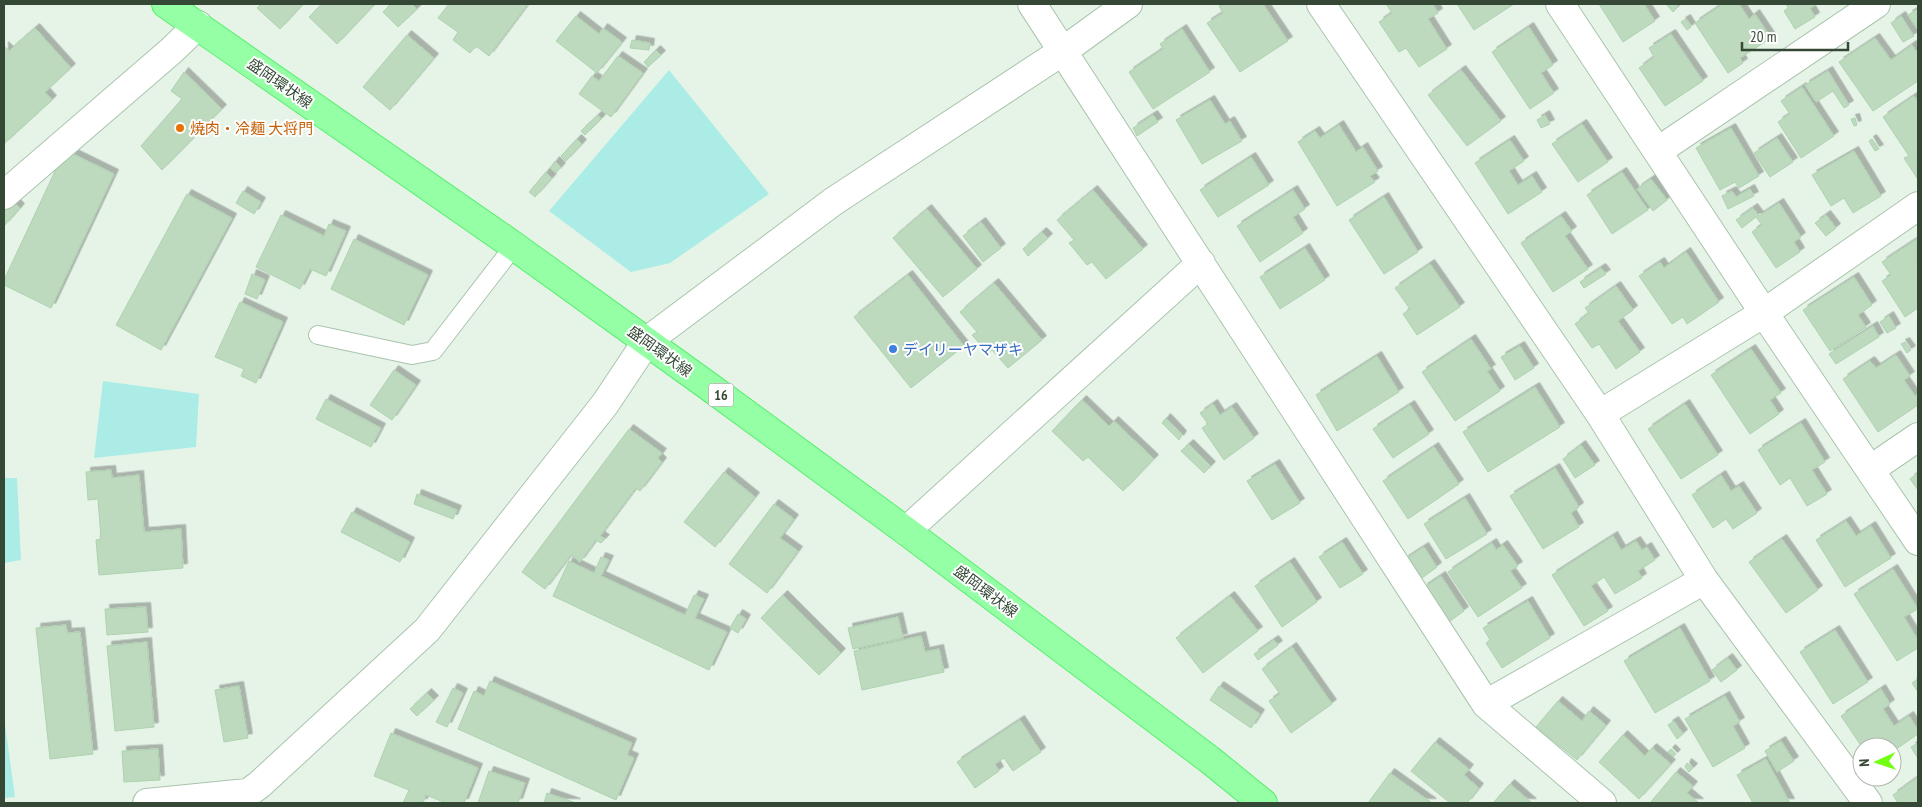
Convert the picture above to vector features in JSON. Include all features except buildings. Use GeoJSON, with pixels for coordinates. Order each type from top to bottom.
{"type":"FeatureCollection","features":[{"type":"Feature","properties":{"kind":"main road","name":"盛岡環状線"},"geometry":{"type":"LineString","coordinates":[[186,12],[647,341],[906,531],[1210,760],[1263,803]]}},
{"type":"Feature","properties":{"kind":"street"},"geometry":{"type":"LineString","coordinates":[[1032,4],[1486,704],[1602,803]]}},
{"type":"Feature","properties":{"kind":"street"},"geometry":{"type":"LineString","coordinates":[[147,803],[240,798],[259,784],[427,630],[604,404],[647,341],[834,202],[1063,51],[1128,4]]}},
{"type":"Feature","properties":{"kind":"street"},"geometry":{"type":"LineString","coordinates":[[1321,4],[1600,414],[1704,580],[1868,803]]}},
{"type":"Feature","properties":{"kind":"street"},"geometry":{"type":"LineString","coordinates":[[1560,4],[1764,313],[1918,541]]}},
{"type":"Feature","properties":{"kind":"street"},"geometry":{"type":"LineString","coordinates":[[1658,151],[1876,4]]}},
{"type":"Feature","properties":{"kind":"street"},"geometry":{"type":"LineString","coordinates":[[4,195],[171,51],[186,12]]}},
{"type":"Feature","properties":{"kind":"street"},"geometry":{"type":"LineString","coordinates":[[1600,414],[1764,313],[1918,206]]}},
{"type":"Feature","properties":{"kind":"street"},"geometry":{"type":"LineString","coordinates":[[906,531],[1201,263]]}},
{"type":"Feature","properties":{"kind":"street"},"geometry":{"type":"LineString","coordinates":[[1871,469],[1918,437]]}},
{"type":"Feature","properties":{"kind":"street"},"geometry":{"type":"LineString","coordinates":[[1486,704],[1704,580]]}},
{"type":"Feature","properties":{"kind":"lane"},"geometry":{"type":"LineString","coordinates":[[318,335],[412,355],[433,351],[514,246]]}},
{"type":"Feature","properties":{"kind":"shaded area"},"geometry":{"type":"Polygon","coordinates":[[[669,70],[769,194],[670,263],[631,272],[549,211],[669,70]]]}},
{"type":"Feature","properties":{"kind":"shaded area"},"geometry":{"type":"Polygon","coordinates":[[[103,381],[199,394],[196,447],[94,458],[103,381]]]}},
{"type":"Feature","properties":{"kind":"shaded area"},"geometry":{"type":"Polygon","coordinates":[[[4,478],[17,478],[21,560],[4,563],[4,478]]]}},
{"type":"Feature","properties":{"kind":"shaded area"},"geometry":{"type":"Polygon","coordinates":[[[4,717],[15,797],[4,798],[4,717]]]}},
{"type":"Feature","properties":{"kind":"place","name":"焼肉・冷麺 大将門"},"geometry":{"type":"Point","coordinates":[180,128]}},
{"type":"Feature","properties":{"kind":"place","name":"デイリーヤマザキ"},"geometry":{"type":"Point","coordinates":[893,349]}}]}
